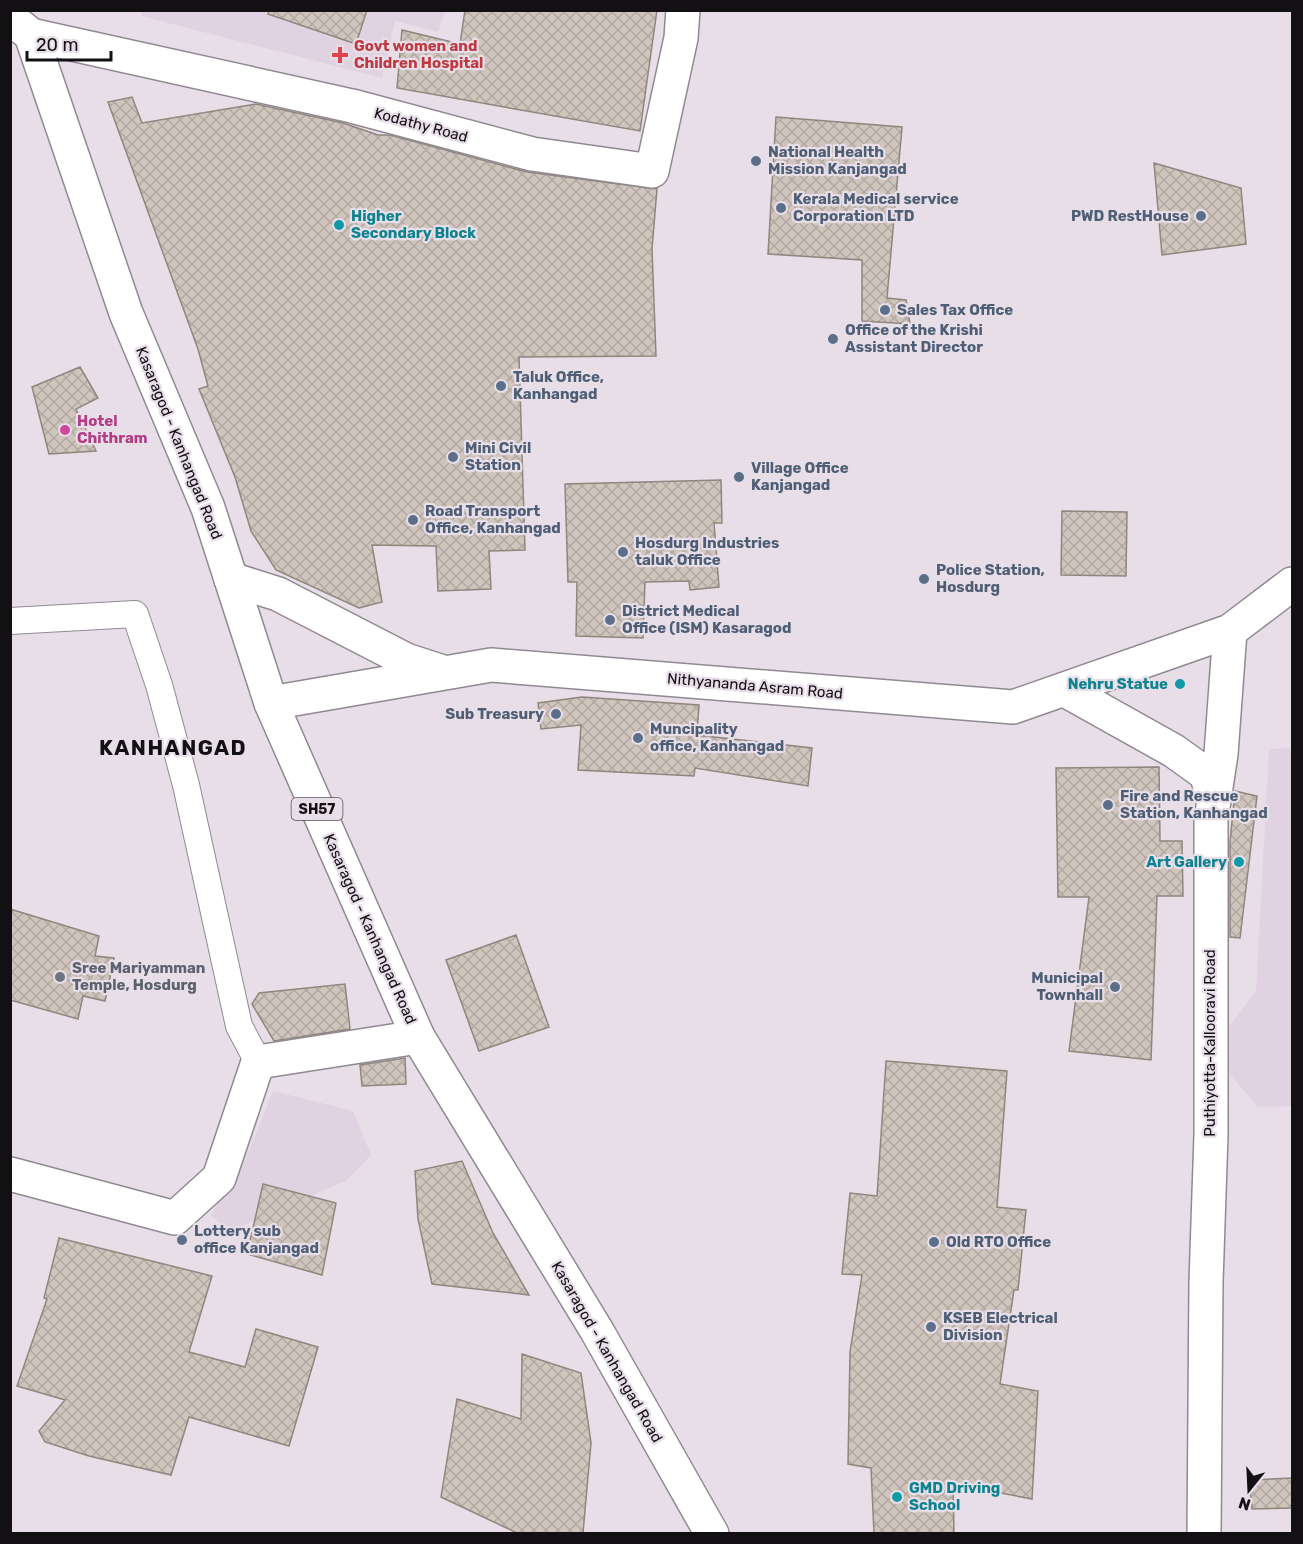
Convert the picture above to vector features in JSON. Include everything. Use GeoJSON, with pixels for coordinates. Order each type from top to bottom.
{"type":"FeatureCollection","features":[{"type":"Feature","properties":{"kind":"main road","name":"Kodathy Road"},"geometry":{"type":"LineString","coordinates":[[21,26],[352,106],[532,154],[652,171],[681,38],[683,10]]}},
{"type":"Feature","properties":{"kind":"main road","name":"Kasaragod - Kanhangad Road"},"geometry":{"type":"LineString","coordinates":[[21,26],[126,313],[208,508],[271,704],[418,1037],[597,1330],[712,1533]]}},
{"type":"Feature","properties":{"kind":"main road"},"geometry":{"type":"LineString","coordinates":[[231,579],[278,594],[406,660],[445,673]]}},
{"type":"Feature","properties":{"kind":"main road"},"geometry":{"type":"LineString","coordinates":[[1230,631],[1293,585]]}},
{"type":"Feature","properties":{"kind":"main road","name":"Nithyananda Asram Road"},"geometry":{"type":"LineString","coordinates":[[271,704],[491,665],[1014,707],[1230,631]]}},
{"type":"Feature","properties":{"kind":"main road","name":"Puthiyotta-Kallooravi Road"},"geometry":{"type":"LineString","coordinates":[[1204,1533],[1206,1282],[1211,1136],[1210,902],[1214,799],[1221,754],[1230,631]]}},
{"type":"Feature","properties":{"kind":"main road"},"geometry":{"type":"LineString","coordinates":[[1065,690],[1182,757],[1206,774],[1214,799]]}},
{"type":"Feature","properties":{"kind":"main road"},"geometry":{"type":"LineString","coordinates":[[10,1174],[175,1218],[219,1178],[258,1062],[418,1037]]}},
{"type":"Feature","properties":{"kind":"street"},"geometry":{"type":"LineString","coordinates":[[10,621],[135,614],[159,685],[186,785],[238,1026],[258,1062]]}},
{"type":"Feature","properties":{"kind":"shaded area","name":"Govt women and Children Hospital"},"geometry":{"type":"Polygon","coordinates":[[[143,10],[445,11],[438,32],[395,21],[382,78],[141,16],[143,10]]]}},
{"type":"Feature","properties":{"kind":"shaded area"},"geometry":{"type":"Polygon","coordinates":[[[1292,748],[1292,1106],[1258,1107],[1210,1052],[1256,991],[1269,749],[1292,748]]]}},
{"type":"Feature","properties":{"kind":"shaded area"},"geometry":{"type":"Polygon","coordinates":[[[273,1091],[353,1111],[371,1155],[347,1180],[229,1232],[211,1215],[250,1149],[273,1091]]]}},
{"type":"Feature","properties":{"kind":"building"},"geometry":{"type":"Polygon","coordinates":[[[269,10],[367,10],[356,44],[268,14],[269,10]]]}},
{"type":"Feature","properties":{"kind":"building"},"geometry":{"type":"Polygon","coordinates":[[[465,10],[657,10],[640,131],[397,88],[402,30],[460,44],[465,10]]]}},
{"type":"Feature","properties":{"kind":"building"},"geometry":{"type":"Polygon","coordinates":[[[132,97],[142,123],[256,104],[343,123],[378,135],[390,135],[527,172],[657,189],[652,249],[656,356],[519,357],[525,550],[489,551],[491,589],[438,591],[436,546],[372,545],[382,602],[359,608],[276,570],[251,531],[235,477],[199,389],[208,386],[198,349],[108,102],[132,97]]]}},
{"type":"Feature","properties":{"kind":"building"},"geometry":{"type":"Polygon","coordinates":[[[776,117],[902,127],[887,298],[906,300],[910,324],[862,321],[862,260],[768,254],[776,117]]]}},
{"type":"Feature","properties":{"kind":"building","name":"PWD RestHouse"},"geometry":{"type":"Polygon","coordinates":[[[1154,163],[1241,188],[1246,244],[1162,255],[1154,163]]]}},
{"type":"Feature","properties":{"kind":"building","name":"Hotel Chithram"},"geometry":{"type":"Polygon","coordinates":[[[80,367],[98,398],[76,409],[96,451],[49,454],[32,387],[80,367]]]}},
{"type":"Feature","properties":{"kind":"building","name":"Hosdurg Industries taluk Office"},"geometry":{"type":"Polygon","coordinates":[[[721,480],[722,523],[714,523],[719,587],[690,590],[689,581],[645,582],[643,638],[576,636],[577,582],[568,582],[565,484],[721,480]]]}},
{"type":"Feature","properties":{"kind":"building"},"geometry":{"type":"Polygon","coordinates":[[[1062,511],[1127,512],[1126,576],[1061,575],[1062,511]]]}},
{"type":"Feature","properties":{"kind":"building","name":"Muncipality office, Kanhangad"},"geometry":{"type":"Polygon","coordinates":[[[582,697],[699,705],[697,735],[812,748],[808,786],[695,768],[694,776],[578,770],[581,725],[541,729],[538,703],[582,697]]]}},
{"type":"Feature","properties":{"kind":"building"},"geometry":{"type":"Polygon","coordinates":[[[1159,767],[1160,841],[1182,841],[1183,896],[1157,896],[1151,1060],[1069,1051],[1089,897],[1058,897],[1056,768],[1159,767]]]}},
{"type":"Feature","properties":{"kind":"building","name":"Art Gallery"},"geometry":{"type":"Polygon","coordinates":[[[1235,791],[1257,796],[1240,938],[1230,937],[1230,842],[1235,791]]]}},
{"type":"Feature","properties":{"kind":"building","name":"Sree Mariyamman Temple, Hosdurg"},"geometry":{"type":"Polygon","coordinates":[[[10,909],[99,936],[95,956],[114,958],[105,1001],[83,996],[78,1019],[10,1000],[10,909]]]}},
{"type":"Feature","properties":{"kind":"building"},"geometry":{"type":"Polygon","coordinates":[[[516,935],[549,1027],[479,1051],[446,960],[516,935]]]}},
{"type":"Feature","properties":{"kind":"building"},"geometry":{"type":"Polygon","coordinates":[[[345,984],[350,1029],[274,1041],[252,1004],[259,993],[345,984]]]}},
{"type":"Feature","properties":{"kind":"building"},"geometry":{"type":"Polygon","coordinates":[[[405,1058],[406,1084],[362,1086],[360,1065],[405,1058]]]}},
{"type":"Feature","properties":{"kind":"building"},"geometry":{"type":"Polygon","coordinates":[[[886,1061],[1007,1071],[997,1207],[1026,1210],[1018,1290],[1014,1290],[1000,1384],[1038,1391],[1032,1499],[953,1484],[954,1533],[874,1533],[871,1468],[848,1464],[850,1352],[862,1275],[842,1274],[850,1193],[877,1196],[886,1061]]]}},
{"type":"Feature","properties":{"kind":"building"},"geometry":{"type":"Polygon","coordinates":[[[462,1161],[493,1233],[529,1295],[432,1284],[418,1219],[415,1171],[462,1161]]]}},
{"type":"Feature","properties":{"kind":"building"},"geometry":{"type":"Polygon","coordinates":[[[263,1184],[336,1203],[322,1275],[247,1254],[263,1184]]]}},
{"type":"Feature","properties":{"kind":"building"},"geometry":{"type":"Polygon","coordinates":[[[59,1238],[212,1276],[189,1352],[245,1367],[256,1329],[318,1347],[289,1446],[189,1417],[171,1475],[89,1456],[45,1442],[39,1431],[65,1400],[17,1386],[47,1299],[44,1298],[59,1238]]]}},
{"type":"Feature","properties":{"kind":"building"},"geometry":{"type":"Polygon","coordinates":[[[522,1354],[581,1373],[591,1443],[583,1533],[517,1533],[441,1497],[457,1399],[521,1419],[522,1354]]]}},
{"type":"Feature","properties":{"kind":"building"},"geometry":{"type":"Polygon","coordinates":[[[1293,1478],[1293,1508],[1252,1509],[1249,1480],[1293,1478]]]}},
{"type":"Feature","properties":{"kind":"place","name":"Govt women and Children Hospital"},"geometry":{"type":"Point","coordinates":[340,55]}},
{"type":"Feature","properties":{"kind":"place","name":"National Health Mission Kanjangad"},"geometry":{"type":"Point","coordinates":[756,161]}},
{"type":"Feature","properties":{"kind":"place","name":"Kerala Medical service Corporation LTD"},"geometry":{"type":"Point","coordinates":[781,208]}},
{"type":"Feature","properties":{"kind":"place","name":"PWD RestHouse"},"geometry":{"type":"Point","coordinates":[1201,216]}},
{"type":"Feature","properties":{"kind":"place","name":"Higher Secondary Block"},"geometry":{"type":"Point","coordinates":[339,225]}},
{"type":"Feature","properties":{"kind":"place","name":"Sales Tax Office"},"geometry":{"type":"Point","coordinates":[885,310]}},
{"type":"Feature","properties":{"kind":"place","name":"Office of the Krishi Assistant Director"},"geometry":{"type":"Point","coordinates":[833,339]}},
{"type":"Feature","properties":{"kind":"place","name":"Taluk Office, Kanhangad"},"geometry":{"type":"Point","coordinates":[501,386]}},
{"type":"Feature","properties":{"kind":"place","name":"Hotel Chithram"},"geometry":{"type":"Point","coordinates":[65,430]}},
{"type":"Feature","properties":{"kind":"place","name":"Mini Civil Station"},"geometry":{"type":"Point","coordinates":[453,457]}},
{"type":"Feature","properties":{"kind":"place","name":"Village Office Kanjangad"},"geometry":{"type":"Point","coordinates":[739,477]}},
{"type":"Feature","properties":{"kind":"place","name":"Road Transport Office, Kanhangad"},"geometry":{"type":"Point","coordinates":[413,520]}},
{"type":"Feature","properties":{"kind":"place","name":"Hosdurg Industries taluk Office"},"geometry":{"type":"Point","coordinates":[623,552]}},
{"type":"Feature","properties":{"kind":"place","name":"Police Station, Hosdurg"},"geometry":{"type":"Point","coordinates":[924,579]}},
{"type":"Feature","properties":{"kind":"place","name":"District Medical Office (ISM) Kasaragod"},"geometry":{"type":"Point","coordinates":[610,620]}},
{"type":"Feature","properties":{"kind":"place","name":"Nehru Statue"},"geometry":{"type":"Point","coordinates":[1180,684]}},
{"type":"Feature","properties":{"kind":"place","name":"Sub Treasury"},"geometry":{"type":"Point","coordinates":[556,714]}},
{"type":"Feature","properties":{"kind":"place","name":"Muncipality office, Kanhangad"},"geometry":{"type":"Point","coordinates":[638,738]}},
{"type":"Feature","properties":{"kind":"place","name":"Fire and Rescue Station, Kanhangad"},"geometry":{"type":"Point","coordinates":[1108,805]}},
{"type":"Feature","properties":{"kind":"place","name":"Art Gallery"},"geometry":{"type":"Point","coordinates":[1239,862]}},
{"type":"Feature","properties":{"kind":"place","name":"Sree Mariyamman Temple, Hosdurg"},"geometry":{"type":"Point","coordinates":[60,977]}},
{"type":"Feature","properties":{"kind":"place","name":"Municipal Townhall"},"geometry":{"type":"Point","coordinates":[1115,987]}},
{"type":"Feature","properties":{"kind":"place","name":"Lottery sub office Kanjangad"},"geometry":{"type":"Point","coordinates":[182,1240]}},
{"type":"Feature","properties":{"kind":"place","name":"Old RTO Office"},"geometry":{"type":"Point","coordinates":[934,1242]}},
{"type":"Feature","properties":{"kind":"place","name":"KSEB Electrical Division"},"geometry":{"type":"Point","coordinates":[931,1327]}},
{"type":"Feature","properties":{"kind":"place","name":"GMD Driving School"},"geometry":{"type":"Point","coordinates":[897,1497]}},
{"type":"Feature","properties":{"kind":"district","name":"KANHANGAD"},"geometry":{"type":"Point","coordinates":[173,747]}}]}
